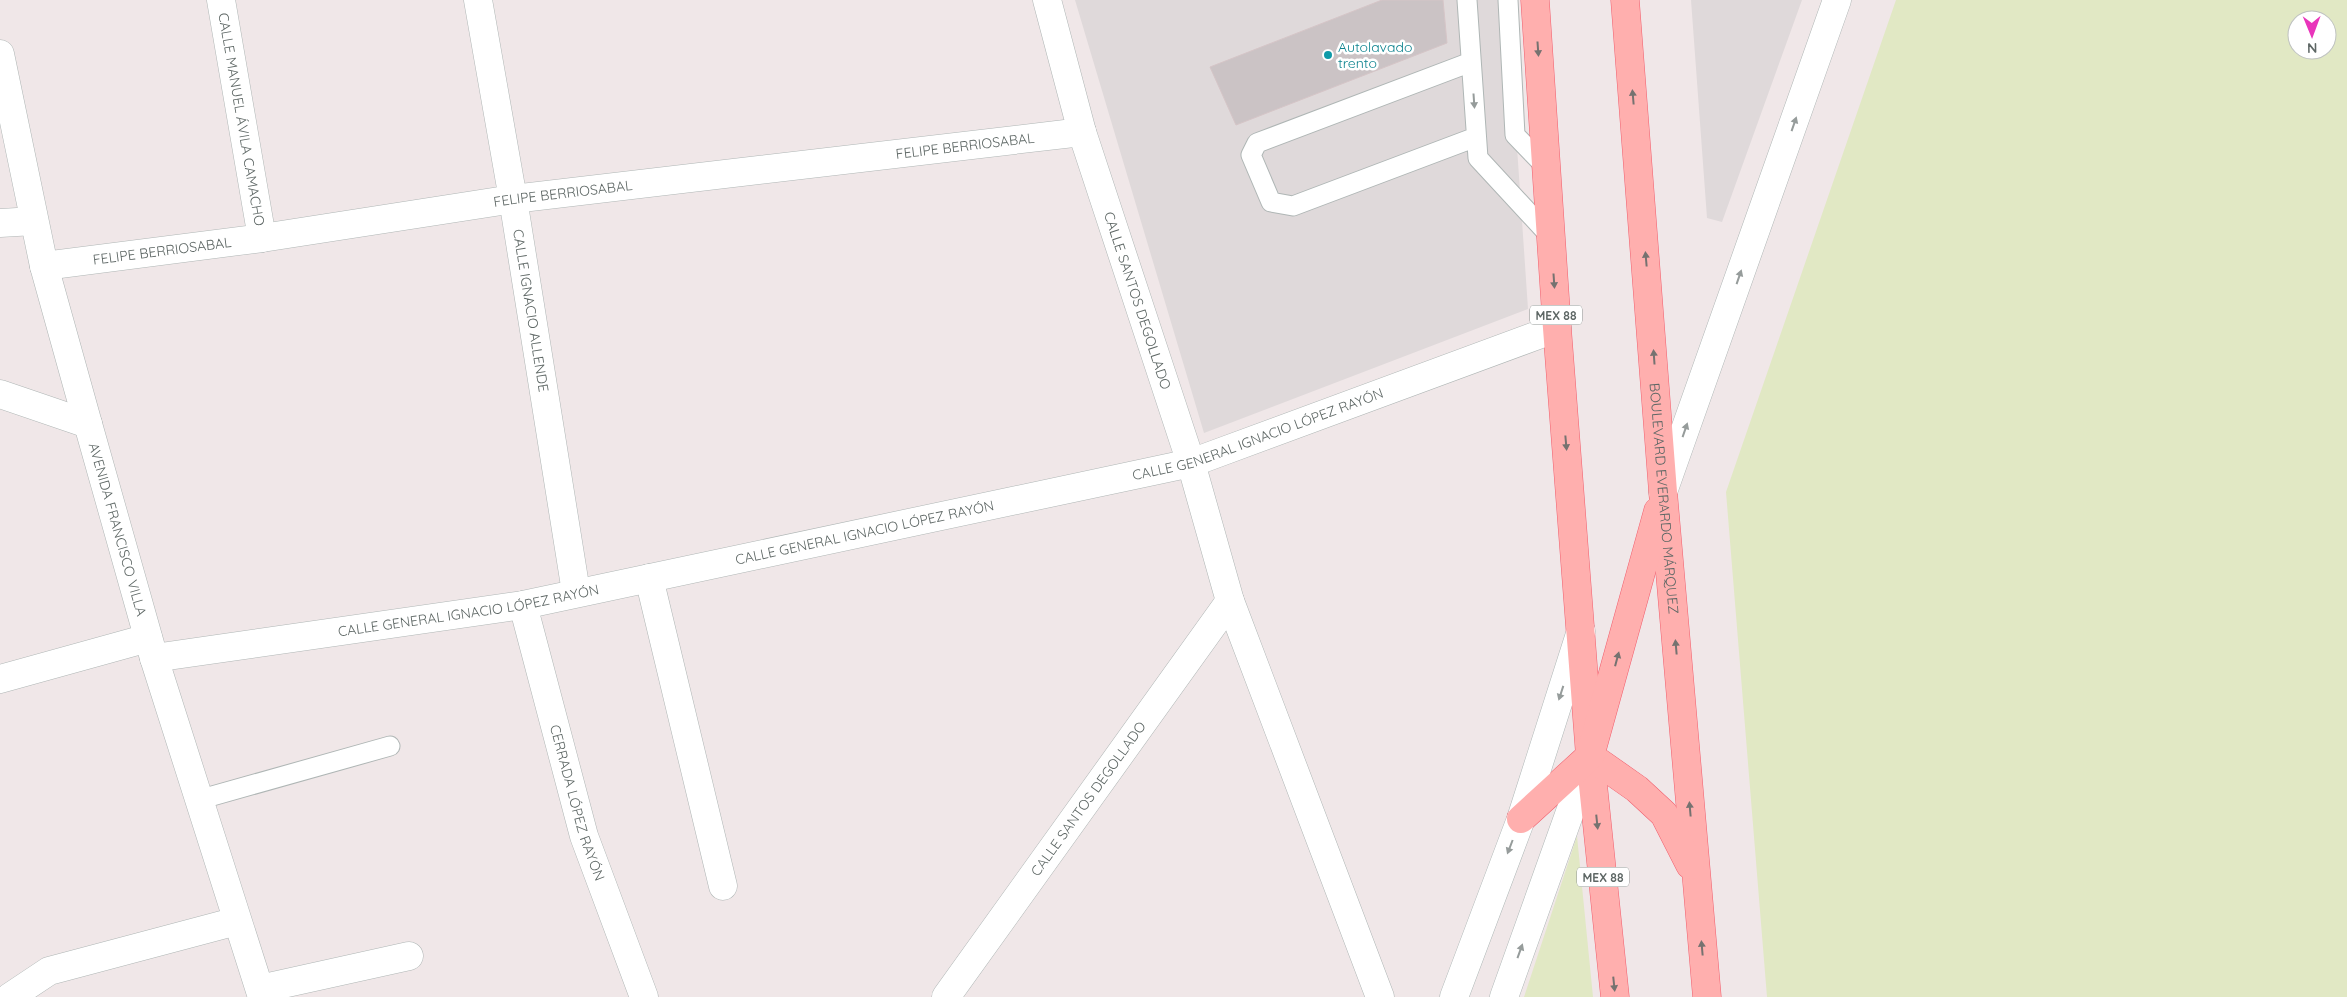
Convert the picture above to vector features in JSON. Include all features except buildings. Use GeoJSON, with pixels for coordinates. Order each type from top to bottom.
{"type":"FeatureCollection","features":[{"type":"Feature","properties":{"kind":"main road","name":"MEX 88"},"geometry":{"type":"LineString","coordinates":[[1535,0],[1557,328],[1590,756],[1615,997]]}},
{"type":"Feature","properties":{"kind":"main road","name":"BOULEVARD EVERARDO MÁRQUEZ"},"geometry":{"type":"LineString","coordinates":[[1625,0],[1663,492],[1707,997]]}},
{"type":"Feature","properties":{"kind":"main road"},"geometry":{"type":"LineString","coordinates":[[1521,819],[1590,756],[1663,492]]}},
{"type":"Feature","properties":{"kind":"main road"},"geometry":{"type":"LineString","coordinates":[[1590,756],[1637,789],[1664,814],[1695,875]]}},
{"type":"Feature","properties":{"kind":"street","name":"CALLE MANUEL ÁVILA CAMACHO"},"geometry":{"type":"LineString","coordinates":[[221,0],[262,238]]}},
{"type":"Feature","properties":{"kind":"street","name":"CALLE IGNACIO ALLENDE"},"geometry":{"type":"LineString","coordinates":[[478,0],[513,199],[576,592]]}},
{"type":"Feature","properties":{"kind":"street","name":"CALLE SANTOS DEGOLLADO"},"geometry":{"type":"LineString","coordinates":[[1047,0],[1082,132],[1191,463],[1230,601],[1380,997]]}},
{"type":"Feature","properties":{"kind":"street"},"geometry":{"type":"LineString","coordinates":[[1663,492],[1837,0]]}},
{"type":"Feature","properties":{"kind":"street","name":"AVENIDA FRANCISCO VILLA"},"geometry":{"type":"LineString","coordinates":[[0,54],[44,266],[151,648],[261,993]]}},
{"type":"Feature","properties":{"kind":"street","name":"FELIPE BERRIOSABAL"},"geometry":{"type":"LineString","coordinates":[[44,266],[262,238],[513,199],[1082,132]]}},
{"type":"Feature","properties":{"kind":"street"},"geometry":{"type":"LineString","coordinates":[[0,223],[34,221]]}},
{"type":"Feature","properties":{"kind":"street","name":"CALLE GENERAL IGNACIO LÓPEZ RAYÓN"},"geometry":{"type":"LineString","coordinates":[[0,678],[151,648],[523,605],[576,592],[1191,463],[1557,328]]}},
{"type":"Feature","properties":{"kind":"street"},"geometry":{"type":"LineString","coordinates":[[0,394],[88,424]]}},
{"type":"Feature","properties":{"kind":"street"},"geometry":{"type":"LineString","coordinates":[[649,578],[723,886]]}},
{"type":"Feature","properties":{"kind":"street","name":"CALLE SANTOS DEGOLLADO"},"geometry":{"type":"LineString","coordinates":[[946,997],[1230,601]]}},
{"type":"Feature","properties":{"kind":"street","name":"CERRADA LÓPEZ RAYÓN"},"geometry":{"type":"LineString","coordinates":[[523,605],[584,836],[644,997]]}},
{"type":"Feature","properties":{"kind":"street"},"geometry":{"type":"LineString","coordinates":[[1454,997],[1521,819],[1581,630]]}},
{"type":"Feature","properties":{"kind":"street"},"geometry":{"type":"LineString","coordinates":[[1504,997],[1590,756]]}},
{"type":"Feature","properties":{"kind":"street"},"geometry":{"type":"LineString","coordinates":[[10,997],[49,971],[237,921]]}},
{"type":"Feature","properties":{"kind":"street"},"geometry":{"type":"LineString","coordinates":[[261,993],[409,956]]}},
{"type":"Feature","properties":{"kind":"lane"},"geometry":{"type":"LineString","coordinates":[[1467,0],[1478,158],[1551,237]]}},
{"type":"Feature","properties":{"kind":"lane"},"geometry":{"type":"LineString","coordinates":[[1508,0],[1515,135],[1546,166]]}},
{"type":"Feature","properties":{"kind":"lane"},"geometry":{"type":"LineString","coordinates":[[1471,62],[1257,142],[1251,154],[1271,202],[1293,206],[1476,137]]}},
{"type":"Feature","properties":{"kind":"lane"},"geometry":{"type":"LineString","coordinates":[[198,800],[390,746]]}},
{"type":"Feature","properties":{"kind":"shaded area"},"geometry":{"type":"Polygon","coordinates":[[[1075,0],[1507,0],[1528,309],[1204,433],[1075,0]]]}},
{"type":"Feature","properties":{"kind":"shaded area"},"geometry":{"type":"Polygon","coordinates":[[[1691,0],[1802,0],[1722,222],[1707,218],[1691,0]]]}},
{"type":"Feature","properties":{"kind":"green space"},"geometry":{"type":"Polygon","coordinates":[[[1896,0],[2347,0],[2347,997],[1767,997],[1726,492],[1896,0]]]}},
{"type":"Feature","properties":{"kind":"green space"},"geometry":{"type":"Polygon","coordinates":[[[1577,836],[1593,997],[1524,997],[1577,836]]]}},
{"type":"Feature","properties":{"kind":"place","name":"Autolavado trento"},"geometry":{"type":"Point","coordinates":[1328,55]}}]}
